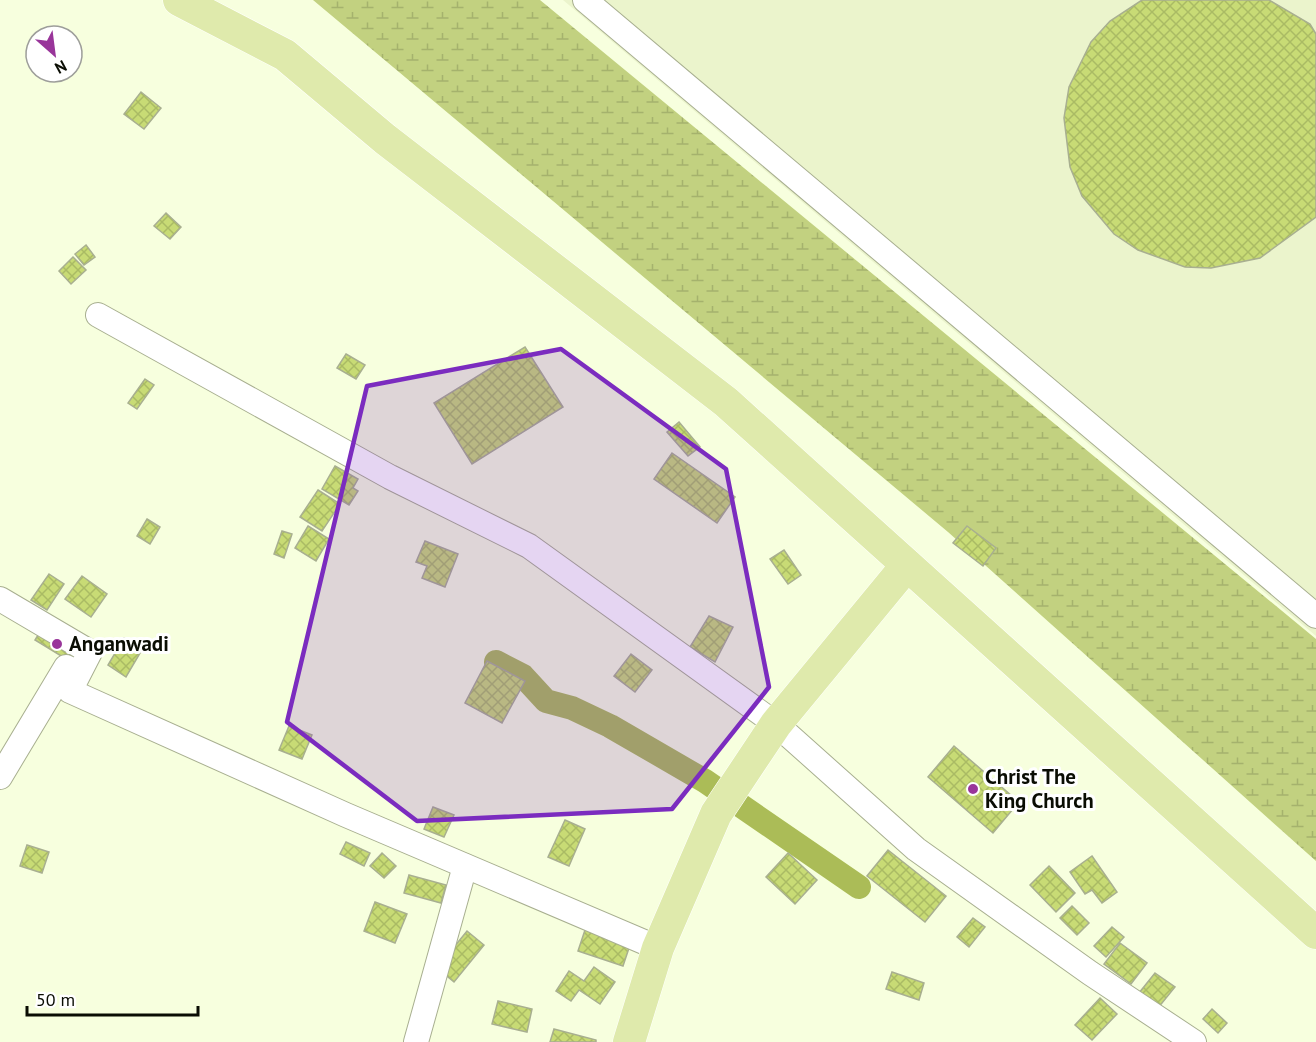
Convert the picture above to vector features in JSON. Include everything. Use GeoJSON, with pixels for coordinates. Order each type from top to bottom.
{"type":"FeatureCollection","features":[{"type":"Feature","properties":{"kind":"main road"},"geometry":{"type":"LineString","coordinates":[[179,0],[285,56],[385,139],[726,402],[1316,933]]}},
{"type":"Feature","properties":{"kind":"main road"},"geometry":{"type":"LineString","coordinates":[[629,1042],[658,948],[723,803],[776,724],[907,565]]}},
{"type":"Feature","properties":{"kind":"street"},"geometry":{"type":"LineString","coordinates":[[585,0],[1316,616]]}},
{"type":"Feature","properties":{"kind":"street"},"geometry":{"type":"LineString","coordinates":[[98,315],[390,477],[529,546],[776,724],[916,849],[1090,973],[1194,1042]]}},
{"type":"Feature","properties":{"kind":"street"},"geometry":{"type":"LineString","coordinates":[[0,599],[90,652],[70,691],[465,866],[658,948]]}},
{"type":"Feature","properties":{"kind":"street"},"geometry":{"type":"LineString","coordinates":[[0,777],[66,667],[79,673]]}},
{"type":"Feature","properties":{"kind":"street"},"geometry":{"type":"LineString","coordinates":[[416,1042],[465,866]]}},
{"type":"Feature","properties":{"kind":"highlighted area"},"geometry":{"type":"Polygon","coordinates":[[[561,349],[726,469],[769,687],[672,809],[417,821],[287,722],[367,386],[561,349]]]}},
{"type":"Feature","properties":{"kind":"shaded area"},"geometry":{"type":"Polygon","coordinates":[[[563,0],[1316,0],[1316,636],[563,0]]]}},
{"type":"Feature","properties":{"kind":"green space"},"geometry":{"type":"Polygon","coordinates":[[[313,0],[540,0],[1316,639],[1316,861],[948,532],[313,0]]]}},
{"type":"Feature","properties":{"kind":"building"},"geometry":{"type":"Polygon","coordinates":[[[1142,0],[1269,0],[1310,24],[1316,34],[1316,217],[1260,258],[1211,268],[1185,267],[1138,250],[1114,234],[1082,196],[1070,167],[1064,118],[1069,87],[1091,42],[1110,21],[1142,0]]]}},
{"type":"Feature","properties":{"kind":"building"},"geometry":{"type":"Polygon","coordinates":[[[141,92],[161,108],[144,129],[124,114],[141,92]]]}},
{"type":"Feature","properties":{"kind":"building"},"geometry":{"type":"Polygon","coordinates":[[[166,213],[181,227],[170,239],[154,226],[166,213]]]}},
{"type":"Feature","properties":{"kind":"building"},"geometry":{"type":"Polygon","coordinates":[[[86,245],[95,257],[84,265],[75,254],[86,245]]]}},
{"type":"Feature","properties":{"kind":"building"},"geometry":{"type":"Polygon","coordinates":[[[73,257],[86,270],[71,284],[59,271],[73,257]]]}},
{"type":"Feature","properties":{"kind":"building"},"geometry":{"type":"Polygon","coordinates":[[[525,347],[563,407],[472,464],[434,403],[525,347]]]}},
{"type":"Feature","properties":{"kind":"building"},"geometry":{"type":"Polygon","coordinates":[[[346,354],[365,365],[356,379],[337,368],[346,354]]]}},
{"type":"Feature","properties":{"kind":"building"},"geometry":{"type":"Polygon","coordinates":[[[145,379],[154,385],[137,409],[128,403],[145,379]]]}},
{"type":"Feature","properties":{"kind":"building"},"geometry":{"type":"Polygon","coordinates":[[[679,422],[700,447],[688,456],[667,432],[679,422]]]}},
{"type":"Feature","properties":{"kind":"building"},"geometry":{"type":"Polygon","coordinates":[[[672,453],[735,497],[717,523],[654,479],[672,453]]]}},
{"type":"Feature","properties":{"kind":"building"},"geometry":{"type":"Polygon","coordinates":[[[335,466],[358,479],[353,488],[358,491],[349,505],[322,489],[335,466]]]}},
{"type":"Feature","properties":{"kind":"building"},"geometry":{"type":"Polygon","coordinates":[[[318,490],[340,504],[322,531],[300,517],[318,490]]]}},
{"type":"Feature","properties":{"kind":"building"},"geometry":{"type":"Polygon","coordinates":[[[147,519],[160,527],[150,544],[137,536],[147,519]]]}},
{"type":"Feature","properties":{"kind":"building"},"geometry":{"type":"Polygon","coordinates":[[[308,526],[329,539],[316,561],[295,548],[308,526]]]}},
{"type":"Feature","properties":{"kind":"building"},"geometry":{"type":"Polygon","coordinates":[[[967,526],[996,548],[983,566],[953,543],[967,526]]]}},
{"type":"Feature","properties":{"kind":"building"},"geometry":{"type":"Polygon","coordinates":[[[282,531],[292,534],[284,558],[274,554],[282,531]]]}},
{"type":"Feature","properties":{"kind":"building"},"geometry":{"type":"Polygon","coordinates":[[[425,541],[458,554],[445,587],[422,578],[427,566],[416,562],[425,541]]]}},
{"type":"Feature","properties":{"kind":"building"},"geometry":{"type":"Polygon","coordinates":[[[784,550],[801,575],[788,584],[770,559],[784,550]]]}},
{"type":"Feature","properties":{"kind":"building"},"geometry":{"type":"Polygon","coordinates":[[[49,574],[64,584],[47,610],[31,600],[49,574]]]}},
{"type":"Feature","properties":{"kind":"building"},"geometry":{"type":"Polygon","coordinates":[[[82,576],[107,594],[91,617],[65,599],[82,576]]]}},
{"type":"Feature","properties":{"kind":"building"},"geometry":{"type":"Polygon","coordinates":[[[709,616],[733,627],[715,662],[690,647],[709,616]]]}},
{"type":"Feature","properties":{"kind":"building","name":"Anganwadi"},"geometry":{"type":"Polygon","coordinates":[[[43,627],[79,648],[71,662],[35,640],[43,627]]]}},
{"type":"Feature","properties":{"kind":"building"},"geometry":{"type":"Polygon","coordinates":[[[124,638],[143,648],[126,677],[108,665],[124,638]]]}},
{"type":"Feature","properties":{"kind":"building"},"geometry":{"type":"Polygon","coordinates":[[[631,654],[652,670],[635,692],[614,676],[631,654]]]}},
{"type":"Feature","properties":{"kind":"building"},"geometry":{"type":"Polygon","coordinates":[[[487,661],[525,681],[502,723],[465,703],[487,661]]]}},
{"type":"Feature","properties":{"kind":"building"},"geometry":{"type":"Polygon","coordinates":[[[289,726],[312,735],[302,759],[279,750],[289,726]]]}},
{"type":"Feature","properties":{"kind":"building","name":"Christ The King Church"},"geometry":{"type":"Polygon","coordinates":[[[954,746],[1019,802],[993,833],[928,777],[954,746]]]}},
{"type":"Feature","properties":{"kind":"building"},"geometry":{"type":"Polygon","coordinates":[[[433,807],[454,815],[444,837],[424,829],[433,807]]]}},
{"type":"Feature","properties":{"kind":"building"},"geometry":{"type":"Polygon","coordinates":[[[565,820],[585,829],[569,866],[548,857],[565,820]]]}},
{"type":"Feature","properties":{"kind":"building"},"geometry":{"type":"Polygon","coordinates":[[[346,842],[370,853],[364,866],[340,854],[346,842]]]}},
{"type":"Feature","properties":{"kind":"building"},"geometry":{"type":"Polygon","coordinates":[[[27,845],[49,852],[42,873],[20,866],[27,845]]]}},
{"type":"Feature","properties":{"kind":"building"},"geometry":{"type":"Polygon","coordinates":[[[888,850],[946,896],[925,922],[867,876],[888,850]]]}},
{"type":"Feature","properties":{"kind":"building"},"geometry":{"type":"Polygon","coordinates":[[[382,853],[396,866],[384,878],[370,866],[382,853]]]}},
{"type":"Feature","properties":{"kind":"building"},"geometry":{"type":"Polygon","coordinates":[[[788,853],[817,880],[795,904],[766,877],[788,853]]]}},
{"type":"Feature","properties":{"kind":"building"},"geometry":{"type":"Polygon","coordinates":[[[1092,856],[1117,892],[1102,903],[1092,890],[1085,894],[1070,872],[1092,856]]]}},
{"type":"Feature","properties":{"kind":"building"},"geometry":{"type":"Polygon","coordinates":[[[1049,866],[1075,893],[1056,912],[1030,885],[1049,866]]]}},
{"type":"Feature","properties":{"kind":"building"},"geometry":{"type":"Polygon","coordinates":[[[409,875],[446,885],[441,903],[404,893],[409,875]]]}},
{"type":"Feature","properties":{"kind":"building"},"geometry":{"type":"Polygon","coordinates":[[[375,902],[407,914],[395,943],[364,931],[375,902]]]}},
{"type":"Feature","properties":{"kind":"building"},"geometry":{"type":"Polygon","coordinates":[[[1072,906],[1089,923],[1077,935],[1060,918],[1072,906]]]}},
{"type":"Feature","properties":{"kind":"building"},"geometry":{"type":"Polygon","coordinates":[[[973,918],[985,927],[969,947],[957,937],[973,918]]]}},
{"type":"Feature","properties":{"kind":"building"},"geometry":{"type":"Polygon","coordinates":[[[586,927],[631,942],[623,966],[578,951],[586,927]]]}},
{"type":"Feature","properties":{"kind":"building"},"geometry":{"type":"Polygon","coordinates":[[[1112,927],[1124,937],[1106,957],[1094,946],[1112,927]]]}},
{"type":"Feature","properties":{"kind":"building"},"geometry":{"type":"Polygon","coordinates":[[[467,931],[484,945],[454,982],[437,968],[467,931]]]}},
{"type":"Feature","properties":{"kind":"building"},"geometry":{"type":"Polygon","coordinates":[[[1120,943],[1147,963],[1131,984],[1104,964],[1120,943]]]}},
{"type":"Feature","properties":{"kind":"building"},"geometry":{"type":"Polygon","coordinates":[[[594,967],[615,982],[600,1004],[579,990],[571,1001],[556,991],[569,971],[584,981],[594,967]]]}},
{"type":"Feature","properties":{"kind":"building"},"geometry":{"type":"Polygon","coordinates":[[[892,972],[924,983],[919,1000],[886,989],[892,972]]]}},
{"type":"Feature","properties":{"kind":"building"},"geometry":{"type":"Polygon","coordinates":[[[1155,973],[1175,987],[1158,1008],[1139,993],[1155,973]]]}},
{"type":"Feature","properties":{"kind":"building"},"geometry":{"type":"Polygon","coordinates":[[[1100,998],[1117,1014],[1092,1040],[1075,1025],[1100,998]]]}},
{"type":"Feature","properties":{"kind":"building"},"geometry":{"type":"Polygon","coordinates":[[[498,1001],[532,1009],[527,1032],[492,1024],[498,1001]]]}},
{"type":"Feature","properties":{"kind":"building"},"geometry":{"type":"Polygon","coordinates":[[[1212,1009],[1227,1023],[1218,1033],[1203,1019],[1212,1009]]]}},
{"type":"Feature","properties":{"kind":"building"},"geometry":{"type":"Polygon","coordinates":[[[554,1029],[596,1040],[596,1042],[550,1042],[554,1029]]]}},
{"type":"Feature","properties":{"kind":"waterway"},"geometry":{"type":"LineString","coordinates":[[496,662],[523,676],[546,701],[572,708],[610,726],[705,781],[859,887]]}},
{"type":"Feature","properties":{"kind":"place","name":"Anganwadi"},"geometry":{"type":"Point","coordinates":[57,644]}},
{"type":"Feature","properties":{"kind":"place","name":"Christ The King Church"},"geometry":{"type":"Point","coordinates":[973,789]}}]}
